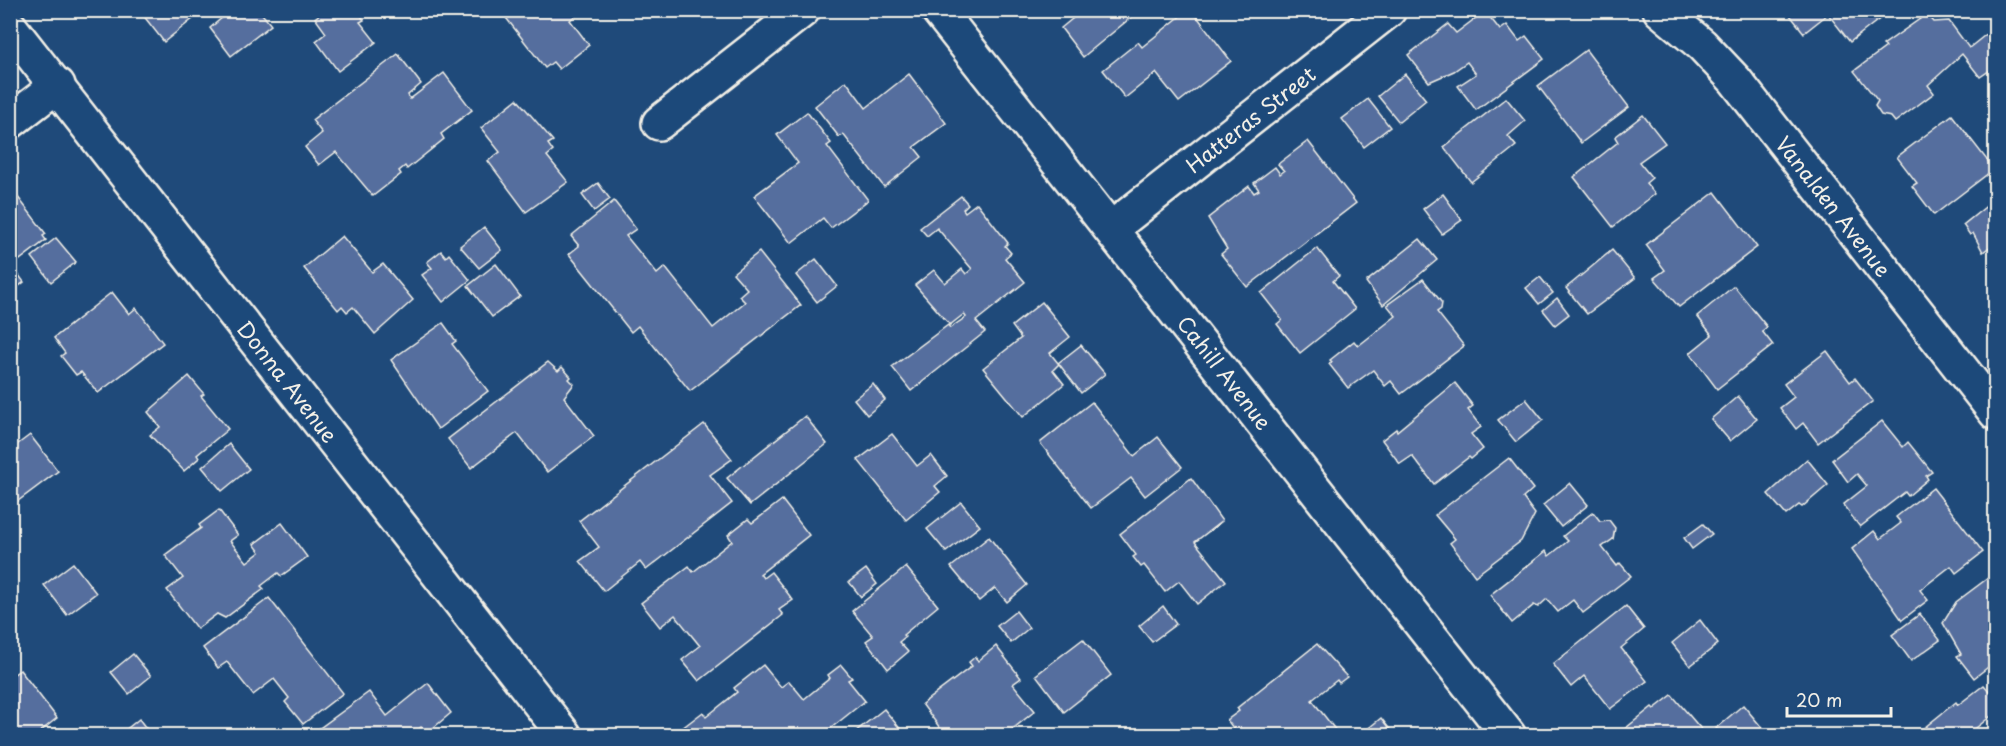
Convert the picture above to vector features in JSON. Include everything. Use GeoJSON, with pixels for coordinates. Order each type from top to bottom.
{"type":"FeatureCollection","features":[{"type":"Feature","properties":{"kind":"street"},"geometry":{"type":"LineString","coordinates":[[659,123],[802,10]]}},
{"type":"Feature","properties":{"kind":"street","name":"Cahill Avenue"},"geometry":{"type":"LineString","coordinates":[[938,10],[1112,228],[1509,735]]}},
{"type":"Feature","properties":{"kind":"street","name":"Hatteras Street"},"geometry":{"type":"LineString","coordinates":[[1112,228],[1389,10]]}},
{"type":"Feature","properties":{"kind":"street","name":"Vanalden Avenue"},"geometry":{"type":"LineString","coordinates":[[1660,10],[1702,45],[1735,80],[1995,413]]}},
{"type":"Feature","properties":{"kind":"street","name":"Donna Avenue"},"geometry":{"type":"LineString","coordinates":[[10,27],[58,85],[565,735]]}},
{"type":"Feature","properties":{"kind":"street"},"geometry":{"type":"LineString","coordinates":[[10,122],[58,85]]}},
{"type":"Feature","properties":{"kind":"building"},"geometry":{"type":"Polygon","coordinates":[[[139,10],[204,10],[164,42],[139,10]]]}},
{"type":"Feature","properties":{"kind":"building"},"geometry":{"type":"Polygon","coordinates":[[[220,10],[259,10],[271,25],[231,56],[210,28],[224,16],[220,10]]]}},
{"type":"Feature","properties":{"kind":"building"},"geometry":{"type":"Polygon","coordinates":[[[325,10],[357,10],[364,20],[360,22],[376,42],[338,71],[316,41],[326,33],[315,18],[325,10]]]}},
{"type":"Feature","properties":{"kind":"building"},"geometry":{"type":"Polygon","coordinates":[[[500,10],[582,10],[570,20],[589,45],[559,69],[553,62],[545,68],[500,10]]]}},
{"type":"Feature","properties":{"kind":"building"},"geometry":{"type":"Polygon","coordinates":[[[1083,10],[1087,14],[1091,10],[1140,10],[1083,57],[1061,28],[1083,10]]]}},
{"type":"Feature","properties":{"kind":"building"},"geometry":{"type":"Polygon","coordinates":[[[1188,10],[1192,10],[1231,61],[1179,102],[1156,73],[1125,98],[1103,70],[1138,42],[1142,47],[1188,10]]]}},
{"type":"Feature","properties":{"kind":"building"},"geometry":{"type":"Polygon","coordinates":[[[1786,10],[1891,10],[1850,42],[1828,14],[1804,33],[1786,10]]]}},
{"type":"Feature","properties":{"kind":"building"},"geometry":{"type":"Polygon","coordinates":[[[1485,11],[1500,30],[1507,25],[1519,41],[1526,36],[1544,59],[1476,110],[1458,86],[1476,74],[1467,62],[1454,71],[1429,82],[1408,55],[1448,24],[1456,33],[1485,11]]]}},
{"type":"Feature","properties":{"kind":"building"},"geometry":{"type":"Polygon","coordinates":[[[1927,14],[1934,22],[1949,21],[1969,48],[1989,32],[1996,41],[1996,66],[1980,77],[1962,54],[1928,85],[1934,93],[1895,122],[1891,117],[1881,115],[1875,106],[1878,101],[1854,71],[1886,47],[1883,45],[1927,14]]]}},
{"type":"Feature","properties":{"kind":"building"},"geometry":{"type":"Polygon","coordinates":[[[1586,50],[1629,107],[1581,143],[1538,86],[1586,50]]]}},
{"type":"Feature","properties":{"kind":"building"},"geometry":{"type":"Polygon","coordinates":[[[398,54],[421,84],[408,95],[410,99],[444,73],[472,110],[441,134],[444,139],[407,169],[405,166],[399,171],[401,174],[373,196],[336,152],[319,165],[305,147],[322,133],[312,120],[398,54]]]}},
{"type":"Feature","properties":{"kind":"building"},"geometry":{"type":"Polygon","coordinates":[[[909,74],[946,123],[914,147],[922,157],[884,187],[843,134],[839,137],[815,106],[846,81],[866,108],[909,74]]]}},
{"type":"Feature","properties":{"kind":"building"},"geometry":{"type":"Polygon","coordinates":[[[1405,74],[1426,100],[1399,122],[1378,96],[1405,74]]]}},
{"type":"Feature","properties":{"kind":"building"},"geometry":{"type":"Polygon","coordinates":[[[1506,98],[1525,121],[1508,136],[1516,146],[1471,182],[1444,147],[1506,98]]]}},
{"type":"Feature","properties":{"kind":"building"},"geometry":{"type":"Polygon","coordinates":[[[517,99],[553,141],[548,144],[553,151],[547,156],[568,182],[526,212],[488,161],[500,152],[481,128],[517,99]]]}},
{"type":"Feature","properties":{"kind":"building"},"geometry":{"type":"Polygon","coordinates":[[[1368,99],[1390,127],[1364,147],[1342,119],[1368,99]]]}},
{"type":"Feature","properties":{"kind":"building"},"geometry":{"type":"Polygon","coordinates":[[[807,112],[831,143],[827,146],[868,200],[831,228],[823,218],[791,243],[754,196],[798,163],[777,135],[807,112]]]}},
{"type":"Feature","properties":{"kind":"building"},"geometry":{"type":"Polygon","coordinates":[[[1643,115],[1665,143],[1639,162],[1652,178],[1646,183],[1655,194],[1613,227],[1574,177],[1618,142],[1615,137],[1643,115]]]}},
{"type":"Feature","properties":{"kind":"building"},"geometry":{"type":"Polygon","coordinates":[[[1952,115],[1994,169],[1934,215],[1912,186],[1917,183],[1897,157],[1952,115]]]}},
{"type":"Feature","properties":{"kind":"building"},"geometry":{"type":"Polygon","coordinates":[[[1308,141],[1356,203],[1247,287],[1221,254],[1227,249],[1208,218],[1249,186],[1254,193],[1259,190],[1254,183],[1275,167],[1280,174],[1284,171],[1278,164],[1308,141]]]}},
{"type":"Feature","properties":{"kind":"building"},"geometry":{"type":"Polygon","coordinates":[[[598,183],[610,199],[594,211],[582,195],[598,183]]]}},
{"type":"Feature","properties":{"kind":"building"},"geometry":{"type":"Polygon","coordinates":[[[1715,192],[1757,247],[1679,307],[1654,278],[1665,270],[1646,245],[1715,192]]]}},
{"type":"Feature","properties":{"kind":"building"},"geometry":{"type":"Polygon","coordinates":[[[1443,194],[1462,220],[1442,234],[1423,209],[1443,194]]]}},
{"type":"Feature","properties":{"kind":"building"},"geometry":{"type":"Polygon","coordinates":[[[17,196],[46,234],[43,236],[46,240],[12,266],[24,282],[10,293],[10,201],[17,196]]]}},
{"type":"Feature","properties":{"kind":"building"},"geometry":{"type":"Polygon","coordinates":[[[961,196],[968,204],[963,209],[965,212],[977,203],[1008,243],[1005,246],[1011,253],[1005,258],[1025,282],[976,321],[985,332],[911,391],[892,367],[948,325],[950,328],[966,317],[964,314],[950,325],[915,285],[934,270],[945,283],[962,269],[966,274],[972,269],[937,228],[927,236],[920,228],[961,196]]]}},
{"type":"Feature","properties":{"kind":"building"},"geometry":{"type":"Polygon","coordinates":[[[614,201],[636,229],[626,236],[657,274],[665,267],[713,328],[745,302],[739,296],[747,289],[733,273],[759,252],[801,305],[690,391],[638,326],[631,332],[569,254],[579,246],[571,236],[614,201]]]}},
{"type":"Feature","properties":{"kind":"building"},"geometry":{"type":"Polygon","coordinates":[[[1989,204],[1993,209],[1996,206],[1996,242],[1983,252],[1973,233],[1970,235],[1963,225],[1989,204]]]}},
{"type":"Feature","properties":{"kind":"building"},"geometry":{"type":"Polygon","coordinates":[[[484,227],[502,250],[479,268],[460,246],[484,227]]]}},
{"type":"Feature","properties":{"kind":"building"},"geometry":{"type":"Polygon","coordinates":[[[342,236],[372,272],[383,264],[413,300],[375,334],[353,307],[347,312],[342,306],[338,310],[304,268],[342,236]]]}},
{"type":"Feature","properties":{"kind":"building"},"geometry":{"type":"Polygon","coordinates":[[[56,238],[76,262],[51,282],[32,257],[56,238]]]}},
{"type":"Feature","properties":{"kind":"building"},"geometry":{"type":"Polygon","coordinates":[[[1420,239],[1437,260],[1383,305],[1366,282],[1420,239]]]}},
{"type":"Feature","properties":{"kind":"building"},"geometry":{"type":"Polygon","coordinates":[[[1317,248],[1339,276],[1333,281],[1355,309],[1300,353],[1277,324],[1282,320],[1261,293],[1317,248]]]}},
{"type":"Feature","properties":{"kind":"building"},"geometry":{"type":"Polygon","coordinates":[[[1612,250],[1635,278],[1587,314],[1566,288],[1612,250]]]}},
{"type":"Feature","properties":{"kind":"building"},"geometry":{"type":"Polygon","coordinates":[[[441,251],[446,257],[449,254],[470,280],[443,302],[422,275],[432,268],[427,262],[441,251]]]}},
{"type":"Feature","properties":{"kind":"building"},"geometry":{"type":"Polygon","coordinates":[[[816,259],[837,286],[817,302],[796,275],[816,259]]]}},
{"type":"Feature","properties":{"kind":"building"},"geometry":{"type":"Polygon","coordinates":[[[496,264],[520,296],[492,317],[468,286],[496,264]]]}},
{"type":"Feature","properties":{"kind":"building"},"geometry":{"type":"Polygon","coordinates":[[[1540,277],[1553,293],[1539,304],[1526,288],[1540,277]]]}},
{"type":"Feature","properties":{"kind":"building"},"geometry":{"type":"Polygon","coordinates":[[[1423,279],[1442,303],[1441,309],[1437,312],[1464,346],[1401,394],[1391,381],[1385,386],[1373,370],[1348,388],[1329,364],[1332,362],[1330,360],[1354,341],[1358,346],[1396,316],[1387,305],[1423,279]]]}},
{"type":"Feature","properties":{"kind":"building"},"geometry":{"type":"Polygon","coordinates":[[[1734,286],[1767,327],[1762,331],[1773,345],[1717,389],[1690,353],[1712,335],[1697,316],[1734,286]]]}},
{"type":"Feature","properties":{"kind":"building"},"geometry":{"type":"Polygon","coordinates":[[[112,292],[129,314],[136,308],[163,343],[98,393],[81,372],[76,375],[61,356],[65,353],[54,338],[112,292]]]}},
{"type":"Feature","properties":{"kind":"building"},"geometry":{"type":"Polygon","coordinates":[[[1557,298],[1569,314],[1555,325],[1543,310],[1557,298]]]}},
{"type":"Feature","properties":{"kind":"building"},"geometry":{"type":"Polygon","coordinates":[[[1042,302],[1070,337],[1050,353],[1058,363],[1081,345],[1105,374],[1081,393],[1059,364],[1053,370],[1064,384],[1023,417],[983,368],[1021,338],[1012,326],[1042,302]]]}},
{"type":"Feature","properties":{"kind":"building"},"geometry":{"type":"Polygon","coordinates":[[[443,323],[456,341],[452,344],[488,391],[438,429],[391,360],[443,323]]]}},
{"type":"Feature","properties":{"kind":"building"},"geometry":{"type":"Polygon","coordinates":[[[1827,351],[1850,382],[1855,378],[1873,401],[1818,443],[1803,423],[1796,429],[1780,408],[1794,397],[1784,384],[1827,351]]]}},
{"type":"Feature","properties":{"kind":"building"},"geometry":{"type":"Polygon","coordinates":[[[548,362],[558,371],[562,367],[571,377],[569,379],[574,384],[564,397],[594,436],[547,472],[517,433],[471,468],[448,439],[548,362]]]}},
{"type":"Feature","properties":{"kind":"building"},"geometry":{"type":"Polygon","coordinates":[[[189,376],[204,394],[201,396],[228,429],[197,455],[199,458],[184,471],[150,435],[160,427],[148,412],[189,376]]]}},
{"type":"Feature","properties":{"kind":"building"},"geometry":{"type":"Polygon","coordinates":[[[1455,383],[1473,406],[1468,410],[1481,427],[1471,434],[1483,449],[1434,484],[1412,456],[1400,464],[1382,440],[1396,429],[1397,431],[1455,383]]]}},
{"type":"Feature","properties":{"kind":"building"},"geometry":{"type":"Polygon","coordinates":[[[873,384],[885,400],[867,415],[854,399],[873,384]]]}},
{"type":"Feature","properties":{"kind":"building"},"geometry":{"type":"Polygon","coordinates":[[[1738,396],[1757,419],[1730,441],[1711,419],[1738,396]]]}},
{"type":"Feature","properties":{"kind":"building"},"geometry":{"type":"Polygon","coordinates":[[[1526,399],[1543,420],[1516,442],[1498,420],[1526,399]]]}},
{"type":"Feature","properties":{"kind":"building"},"geometry":{"type":"Polygon","coordinates":[[[1092,402],[1134,456],[1158,437],[1182,467],[1145,496],[1131,478],[1091,508],[1040,443],[1092,402]]]}},
{"type":"Feature","properties":{"kind":"building"},"geometry":{"type":"Polygon","coordinates":[[[805,416],[827,444],[750,505],[727,478],[805,416]]]}},
{"type":"Feature","properties":{"kind":"building"},"geometry":{"type":"Polygon","coordinates":[[[1882,421],[1903,447],[1908,442],[1932,472],[1926,476],[1928,479],[1908,496],[1905,492],[1860,527],[1843,505],[1867,486],[1857,474],[1848,482],[1832,460],[1882,421]]]}},
{"type":"Feature","properties":{"kind":"building"},"geometry":{"type":"Polygon","coordinates":[[[704,424],[732,459],[710,475],[732,503],[646,570],[640,562],[604,591],[580,561],[599,547],[579,521],[704,424]]]}},
{"type":"Feature","properties":{"kind":"building"},"geometry":{"type":"Polygon","coordinates":[[[892,434],[917,466],[931,455],[947,476],[935,486],[940,492],[906,520],[858,460],[892,434]]]}},
{"type":"Feature","properties":{"kind":"building"},"geometry":{"type":"Polygon","coordinates":[[[30,435],[58,471],[10,507],[10,450],[30,435]]]}},
{"type":"Feature","properties":{"kind":"building"},"geometry":{"type":"Polygon","coordinates":[[[229,444],[249,469],[222,491],[202,467],[229,444]]]}},
{"type":"Feature","properties":{"kind":"building"},"geometry":{"type":"Polygon","coordinates":[[[1509,458],[1533,489],[1523,498],[1535,514],[1521,541],[1475,576],[1450,543],[1455,539],[1435,515],[1509,458]]]}},
{"type":"Feature","properties":{"kind":"building"},"geometry":{"type":"Polygon","coordinates":[[[1807,459],[1828,485],[1802,507],[1799,505],[1786,515],[1768,494],[1807,459]]]}},
{"type":"Feature","properties":{"kind":"building"},"geometry":{"type":"Polygon","coordinates":[[[1191,478],[1222,521],[1195,542],[1226,581],[1197,604],[1179,581],[1165,592],[1144,565],[1141,567],[1133,557],[1136,555],[1120,534],[1191,478]]]}},
{"type":"Feature","properties":{"kind":"building"},"geometry":{"type":"Polygon","coordinates":[[[1570,483],[1588,505],[1561,527],[1543,505],[1570,483]]]}},
{"type":"Feature","properties":{"kind":"building"},"geometry":{"type":"Polygon","coordinates":[[[1933,488],[1983,552],[1956,573],[1951,566],[1920,590],[1928,600],[1902,620],[1852,549],[1874,531],[1880,539],[1901,523],[1896,517],[1933,488]]]}},
{"type":"Feature","properties":{"kind":"building"},"geometry":{"type":"Polygon","coordinates":[[[782,500],[809,535],[760,574],[763,578],[771,572],[793,600],[779,610],[783,615],[699,681],[682,660],[700,646],[675,615],[660,627],[641,603],[689,566],[693,572],[732,541],[728,535],[748,519],[752,523],[782,500]]]}},
{"type":"Feature","properties":{"kind":"building"},"geometry":{"type":"Polygon","coordinates":[[[961,502],[980,526],[946,552],[927,529],[961,502]]]}},
{"type":"Feature","properties":{"kind":"building"},"geometry":{"type":"Polygon","coordinates":[[[219,510],[238,535],[230,541],[247,562],[260,552],[254,544],[282,523],[307,557],[281,576],[278,573],[261,586],[264,589],[225,618],[217,614],[197,629],[167,590],[183,578],[165,555],[201,528],[199,525],[219,510]]]}},
{"type":"Feature","properties":{"kind":"building"},"geometry":{"type":"Polygon","coordinates":[[[1593,512],[1600,521],[1609,520],[1615,528],[1613,539],[1602,547],[1617,566],[1620,563],[1631,576],[1583,613],[1573,600],[1558,612],[1547,599],[1538,607],[1534,605],[1512,623],[1490,595],[1546,551],[1549,556],[1568,541],[1563,536],[1593,512]]]}},
{"type":"Feature","properties":{"kind":"building"},"geometry":{"type":"Polygon","coordinates":[[[1703,524],[1712,534],[1692,549],[1684,538],[1703,524]]]}},
{"type":"Feature","properties":{"kind":"building"},"geometry":{"type":"Polygon","coordinates":[[[989,537],[1027,585],[1007,602],[995,588],[979,601],[951,567],[989,537]]]}},
{"type":"Feature","properties":{"kind":"building"},"geometry":{"type":"Polygon","coordinates":[[[73,563],[96,593],[67,615],[44,585],[73,563]]]}},
{"type":"Feature","properties":{"kind":"building"},"geometry":{"type":"Polygon","coordinates":[[[906,567],[938,606],[903,635],[905,637],[899,642],[908,652],[888,669],[866,641],[873,636],[852,611],[906,567]]]}},
{"type":"Feature","properties":{"kind":"building"},"geometry":{"type":"Polygon","coordinates":[[[866,569],[877,584],[861,597],[849,582],[866,569]]]}},
{"type":"Feature","properties":{"kind":"building"},"geometry":{"type":"Polygon","coordinates":[[[1992,575],[1996,580],[1996,661],[1974,678],[1957,656],[1961,654],[1943,623],[1956,602],[1992,575]]]}},
{"type":"Feature","properties":{"kind":"building"},"geometry":{"type":"Polygon","coordinates":[[[269,598],[343,693],[303,724],[285,702],[289,698],[274,679],[253,695],[227,662],[218,668],[203,648],[269,598]]]}},
{"type":"Feature","properties":{"kind":"building"},"geometry":{"type":"Polygon","coordinates":[[[1163,606],[1176,624],[1152,642],[1139,626],[1163,606]]]}},
{"type":"Feature","properties":{"kind":"building"},"geometry":{"type":"Polygon","coordinates":[[[1626,606],[1644,629],[1621,648],[1647,681],[1610,709],[1584,676],[1571,687],[1553,664],[1626,606]]]}},
{"type":"Feature","properties":{"kind":"building"},"geometry":{"type":"Polygon","coordinates":[[[1016,611],[1029,628],[1011,643],[997,626],[1016,611]]]}},
{"type":"Feature","properties":{"kind":"building"},"geometry":{"type":"Polygon","coordinates":[[[1920,614],[1940,640],[1911,661],[1892,635],[1920,614]]]}},
{"type":"Feature","properties":{"kind":"building"},"geometry":{"type":"Polygon","coordinates":[[[1700,620],[1718,644],[1690,666],[1672,643],[1700,620]]]}},
{"type":"Feature","properties":{"kind":"building"},"geometry":{"type":"Polygon","coordinates":[[[1083,639],[1111,675],[1064,712],[1036,675],[1083,639]]]}},
{"type":"Feature","properties":{"kind":"building"},"geometry":{"type":"Polygon","coordinates":[[[1317,644],[1347,677],[1339,683],[1337,680],[1312,700],[1337,732],[1334,736],[1239,736],[1227,720],[1239,711],[1237,708],[1317,644]]]}},
{"type":"Feature","properties":{"kind":"building"},"geometry":{"type":"Polygon","coordinates":[[[996,646],[1021,678],[1013,684],[1035,711],[1004,736],[946,736],[922,704],[972,666],[969,662],[975,657],[978,661],[996,646]]]}},
{"type":"Feature","properties":{"kind":"building"},"geometry":{"type":"Polygon","coordinates":[[[133,654],[151,676],[129,694],[111,672],[133,654]]]}},
{"type":"Feature","properties":{"kind":"building"},"geometry":{"type":"Polygon","coordinates":[[[763,665],[781,687],[789,681],[804,699],[830,678],[828,675],[841,665],[852,678],[848,680],[865,701],[821,736],[673,735],[703,712],[706,717],[737,692],[734,688],[763,665]]]}},
{"type":"Feature","properties":{"kind":"building"},"geometry":{"type":"Polygon","coordinates":[[[20,670],[57,718],[35,736],[10,736],[10,677],[20,670]]]}},
{"type":"Feature","properties":{"kind":"building"},"geometry":{"type":"Polygon","coordinates":[[[428,683],[451,713],[426,734],[421,727],[411,736],[315,736],[313,733],[369,692],[387,716],[428,683]]]}},
{"type":"Feature","properties":{"kind":"building"},"geometry":{"type":"Polygon","coordinates":[[[1984,685],[1996,699],[1996,712],[1966,736],[1914,736],[1956,702],[1958,705],[1984,685]]]}},
{"type":"Feature","properties":{"kind":"building"},"geometry":{"type":"Polygon","coordinates":[[[1672,695],[1707,736],[1616,736],[1652,707],[1654,709],[1672,695]]]}},
{"type":"Feature","properties":{"kind":"building"},"geometry":{"type":"Polygon","coordinates":[[[1743,705],[1763,729],[1754,736],[1723,736],[1716,728],[1743,705]]]}},
{"type":"Feature","properties":{"kind":"building"},"geometry":{"type":"Polygon","coordinates":[[[884,709],[906,736],[850,736],[884,709]]]}},
{"type":"Feature","properties":{"kind":"building"},"geometry":{"type":"Polygon","coordinates":[[[1381,718],[1395,736],[1359,736],[1381,718]]]}},
{"type":"Feature","properties":{"kind":"building"},"geometry":{"type":"Polygon","coordinates":[[[139,719],[152,736],[118,736],[139,719]]]}}]}
